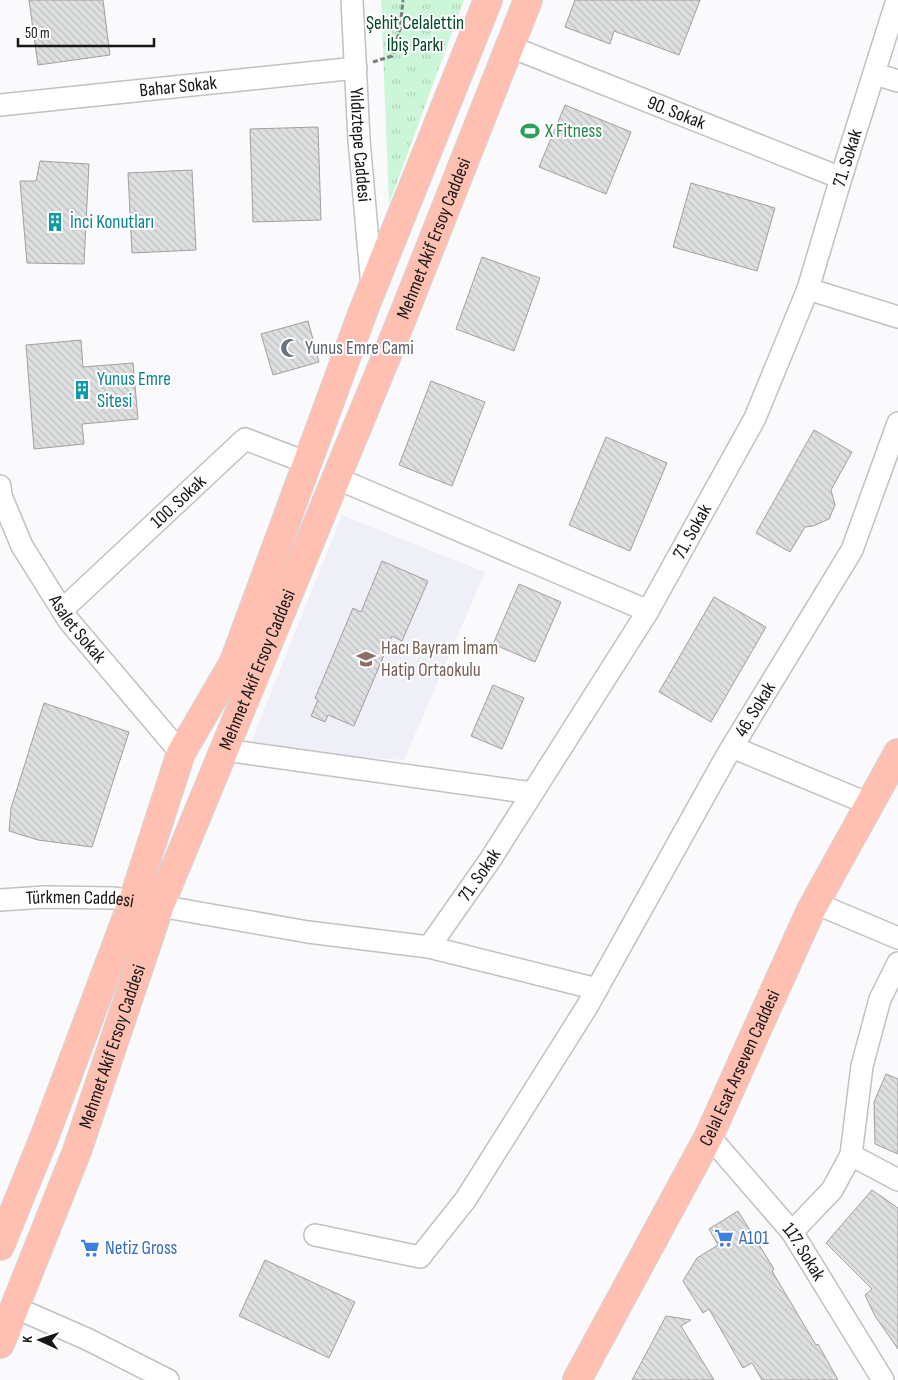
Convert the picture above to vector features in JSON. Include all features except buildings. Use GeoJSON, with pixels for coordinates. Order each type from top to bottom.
{"type":"FeatureCollection","features":[{"type":"Feature","properties":{"kind":"main road","name":"Mehmet Akif Ersoy Caddesi"},"geometry":{"type":"LineString","coordinates":[[0,1246],[44,1138],[133,901],[182,753],[234,662],[372,289],[488,0]]}},
{"type":"Feature","properties":{"kind":"main road","name":"Mehmet Akif Ersoy Caddesi"},"geometry":{"type":"LineString","coordinates":[[0,1344],[77,1151],[160,905],[405,312],[528,0]]}},
{"type":"Feature","properties":{"kind":"main road","name":"Celal Esat Arseven Caddesi"},"geometry":{"type":"LineString","coordinates":[[577,1380],[709,1136],[815,902],[898,753]]}},
{"type":"Feature","properties":{"kind":"street","name":"Yıldıztepe Caddesi"},"geometry":{"type":"LineString","coordinates":[[352,0],[359,140],[372,289]]}},
{"type":"Feature","properties":{"kind":"street","name":"71. Sokak"},"geometry":{"type":"LineString","coordinates":[[429,947],[490,860],[648,611],[756,418],[808,289],[897,0]]}},
{"type":"Feature","properties":{"kind":"street","name":"90. Sokak"},"geometry":{"type":"LineString","coordinates":[[511,47],[841,178]]}},
{"type":"Feature","properties":{"kind":"street","name":"Bahar Sokak"},"geometry":{"type":"LineString","coordinates":[[0,105],[356,68]]}},
{"type":"Feature","properties":{"kind":"street"},"geometry":{"type":"LineString","coordinates":[[874,74],[898,81]]}},
{"type":"Feature","properties":{"kind":"street"},"geometry":{"type":"LineString","coordinates":[[808,289],[898,317]]}},
{"type":"Feature","properties":{"kind":"street","name":"46. Sokak"},"geometry":{"type":"LineString","coordinates":[[315,1235],[420,1257],[466,1199],[597,990],[732,747],[852,550],[898,423]]}},
{"type":"Feature","properties":{"kind":"street","name":"100. Sokak"},"geometry":{"type":"LineString","coordinates":[[62,610],[245,439],[308,463]]}},
{"type":"Feature","properties":{"kind":"street"},"geometry":{"type":"LineString","coordinates":[[336,478],[648,611]]}},
{"type":"Feature","properties":{"kind":"street","name":"Asalet Sokak"},"geometry":{"type":"LineString","coordinates":[[0,486],[1,496],[22,546],[69,621],[182,753]]}},
{"type":"Feature","properties":{"kind":"street"},"geometry":{"type":"LineString","coordinates":[[732,747],[868,804]]}},
{"type":"Feature","properties":{"kind":"street"},"geometry":{"type":"LineString","coordinates":[[225,750],[532,793]]}},
{"type":"Feature","properties":{"kind":"street","name":"Türkmen Caddesi"},"geometry":{"type":"LineString","coordinates":[[0,900],[45,897],[114,898],[308,932],[429,947],[597,990]]}},
{"type":"Feature","properties":{"kind":"street"},"geometry":{"type":"LineString","coordinates":[[815,902],[898,938]]}},
{"type":"Feature","properties":{"kind":"street"},"geometry":{"type":"LineString","coordinates":[[792,1232],[832,1190],[851,1155],[862,1066],[880,999],[898,963]]}},
{"type":"Feature","properties":{"kind":"street","name":"117. Sokak"},"geometry":{"type":"LineString","coordinates":[[709,1136],[792,1232],[883,1380]]}},
{"type":"Feature","properties":{"kind":"street"},"geometry":{"type":"LineString","coordinates":[[851,1155],[898,1180]]}},
{"type":"Feature","properties":{"kind":"street"},"geometry":{"type":"LineString","coordinates":[[14,1307],[87,1339],[168,1380]]}},
{"type":"Feature","properties":{"kind":"path"},"geometry":{"type":"LineString","coordinates":[[356,68],[392,56],[400,28],[403,0]]}},
{"type":"Feature","properties":{"kind":"shaded area","name":"Hacı Bayram İmam Hatip Ortaokulu"},"geometry":{"type":"Polygon","coordinates":[[[342,515],[485,572],[404,760],[250,745],[342,515]]]}},
{"type":"Feature","properties":{"kind":"green space","name":"Şehit Celalettin İbiş Parkı"},"geometry":{"type":"Polygon","coordinates":[[[381,0],[464,0],[389,204],[381,0]]]}},
{"type":"Feature","properties":{"kind":"place","name":"X Fitness"},"geometry":{"type":"Point","coordinates":[530,131]}},
{"type":"Feature","properties":{"kind":"place","name":"İnci Konutları"},"geometry":{"type":"Point","coordinates":[55,222]}},
{"type":"Feature","properties":{"kind":"place","name":"Yunus Emre Cami"},"geometry":{"type":"Point","coordinates":[290,348]}},
{"type":"Feature","properties":{"kind":"place","name":"Yunus Emre Sitesi"},"geometry":{"type":"Point","coordinates":[82,390]}},
{"type":"Feature","properties":{"kind":"place","name":"Hacı Bayram İmam Hatip Ortaokulu"},"geometry":{"type":"Point","coordinates":[366,659]}},
{"type":"Feature","properties":{"kind":"place","name":"A101"},"geometry":{"type":"Point","coordinates":[724,1238]}},
{"type":"Feature","properties":{"kind":"place","name":"Netiz Gross"},"geometry":{"type":"Point","coordinates":[90,1248]}}]}
